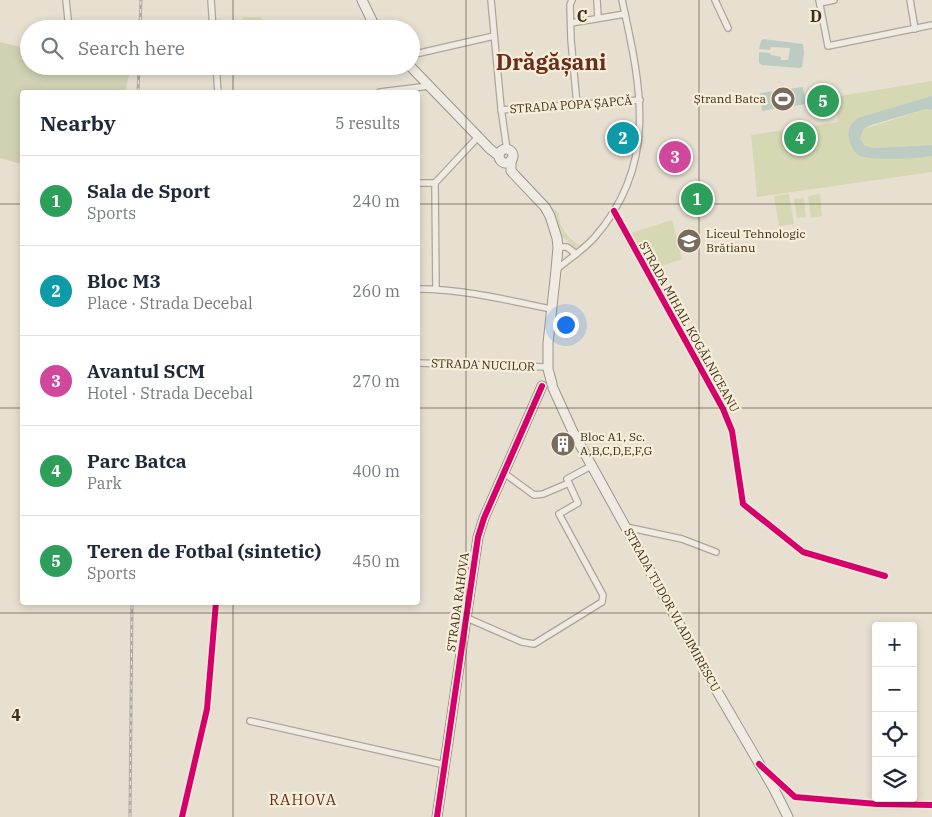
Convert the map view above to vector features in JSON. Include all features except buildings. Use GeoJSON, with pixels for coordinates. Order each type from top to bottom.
{"type":"FeatureCollection","features":[{"type":"Feature","properties":{"kind":"main road"},"geometry":{"type":"LineString","coordinates":[[362,0],[372,20]]}},
{"type":"Feature","properties":{"kind":"main road"},"geometry":{"type":"LineString","coordinates":[[419,75],[478,137],[504,160],[511,171],[545,207],[554,227],[558,247],[548,343],[547,388]]}},
{"type":"Feature","properties":{"kind":"main road"},"geometry":{"type":"LineString","coordinates":[[504,160],[512,155],[507,150]]}},
{"type":"Feature","properties":{"kind":"main road","name":"STRADA RAHOVA"},"geometry":{"type":"LineString","coordinates":[[437,817],[478,537],[484,518],[536,400],[547,388]]}},
{"type":"Feature","properties":{"kind":"main road","name":"STRADA TUDOR VLADIMIRESCU"},"geometry":{"type":"LineString","coordinates":[[547,388],[559,402],[572,432],[788,817]]}},
{"type":"Feature","properties":{"kind":"street"},"geometry":{"type":"LineString","coordinates":[[66,0],[68,20]]}},
{"type":"Feature","properties":{"kind":"street"},"geometry":{"type":"LineString","coordinates":[[211,0],[212,20]]}},
{"type":"Feature","properties":{"kind":"street"},"geometry":{"type":"LineString","coordinates":[[491,0],[501,110],[507,150]]}},
{"type":"Feature","properties":{"kind":"street"},"geometry":{"type":"LineString","coordinates":[[572,0],[571,23],[576,104]]}},
{"type":"Feature","properties":{"kind":"street"},"geometry":{"type":"LineString","coordinates":[[598,0],[598,18]]}},
{"type":"Feature","properties":{"kind":"street"},"geometry":{"type":"LineString","coordinates":[[556,270],[595,236],[614,211],[625,190],[638,146],[641,120],[640,100],[622,0]]}},
{"type":"Feature","properties":{"kind":"street"},"geometry":{"type":"LineString","coordinates":[[715,0],[728,28]]}},
{"type":"Feature","properties":{"kind":"street"},"geometry":{"type":"LineString","coordinates":[[834,0],[819,1],[828,46],[932,25]]}},
{"type":"Feature","properties":{"kind":"street"},"geometry":{"type":"LineString","coordinates":[[910,0],[916,28]]}},
{"type":"Feature","properties":{"kind":"street"},"geometry":{"type":"LineString","coordinates":[[571,23],[625,14]]}},
{"type":"Feature","properties":{"kind":"street"},"geometry":{"type":"LineString","coordinates":[[420,53],[494,36]]}},
{"type":"Feature","properties":{"kind":"street"},"geometry":{"type":"LineString","coordinates":[[217,75],[218,90]]}},
{"type":"Feature","properties":{"kind":"street"},"geometry":{"type":"LineString","coordinates":[[396,90],[429,86]]}},
{"type":"Feature","properties":{"kind":"street","name":"STRADA POPA ȘAPCĂ"},"geometry":{"type":"LineString","coordinates":[[501,110],[640,100]]}},
{"type":"Feature","properties":{"kind":"street"},"geometry":{"type":"LineString","coordinates":[[436,289],[435,183],[478,137]]}},
{"type":"Feature","properties":{"kind":"street"},"geometry":{"type":"LineString","coordinates":[[420,183],[435,183]]}},
{"type":"Feature","properties":{"kind":"street","name":"STRADA MIHAIL KOGĂLNICEANU"},"geometry":{"type":"LineString","coordinates":[[614,211],[723,409],[732,431],[743,504],[803,552],[885,576]]}},
{"type":"Feature","properties":{"kind":"street"},"geometry":{"type":"LineString","coordinates":[[558,247],[567,247],[576,254]]}},
{"type":"Feature","properties":{"kind":"street"},"geometry":{"type":"LineString","coordinates":[[420,289],[436,289],[472,294],[551,309]]}},
{"type":"Feature","properties":{"kind":"street","name":"STRADA NUCILOR"},"geometry":{"type":"LineString","coordinates":[[420,363],[548,368]]}},
{"type":"Feature","properties":{"kind":"street"},"geometry":{"type":"LineString","coordinates":[[467,618],[522,642],[534,644],[602,602],[603,595],[559,514],[578,503],[567,479],[592,466]]}},
{"type":"Feature","properties":{"kind":"street"},"geometry":{"type":"LineString","coordinates":[[504,473],[534,495],[543,494],[569,483]]}},
{"type":"Feature","properties":{"kind":"street"},"geometry":{"type":"LineString","coordinates":[[626,527],[682,539],[716,552]]}},
{"type":"Feature","properties":{"kind":"street"},"geometry":{"type":"LineString","coordinates":[[182,817],[207,708],[216,605]]}},
{"type":"Feature","properties":{"kind":"street"},"geometry":{"type":"LineString","coordinates":[[250,721],[445,765]]}},
{"type":"Feature","properties":{"kind":"street"},"geometry":{"type":"LineString","coordinates":[[759,764],[795,797],[877,804],[932,805]]}},
{"type":"Feature","properties":{"kind":"green space"},"geometry":{"type":"Polygon","coordinates":[[[243,17],[261,17],[261,20],[243,20],[243,17]]]}},
{"type":"Feature","properties":{"kind":"green space"},"geometry":{"type":"Polygon","coordinates":[[[0,42],[20,47],[20,75],[129,75],[125,90],[20,90],[20,163],[0,158],[0,42]]]}},
{"type":"Feature","properties":{"kind":"green space"},"geometry":{"type":"Polygon","coordinates":[[[932,81],[932,96],[848,131],[852,148],[864,157],[932,156],[932,172],[757,197],[751,135],[838,122],[834,97],[932,81]]]}},
{"type":"Feature","properties":{"kind":"green space"},"geometry":{"type":"Polygon","coordinates":[[[828,85],[833,116],[818,118],[812,87],[828,85]]]}},
{"type":"Feature","properties":{"kind":"green space"},"geometry":{"type":"Polygon","coordinates":[[[926,109],[932,110],[932,145],[872,148],[862,143],[860,136],[864,129],[926,109]]]}},
{"type":"Feature","properties":{"kind":"green space"},"geometry":{"type":"Polygon","coordinates":[[[789,194],[794,224],[779,226],[774,196],[789,194]]]}},
{"type":"Feature","properties":{"kind":"green space"},"geometry":{"type":"Polygon","coordinates":[[[820,194],[822,216],[811,218],[808,196],[820,194]]]}},
{"type":"Feature","properties":{"kind":"green space"},"geometry":{"type":"Polygon","coordinates":[[[804,198],[806,217],[797,218],[794,199],[804,198]]]}},
{"type":"Feature","properties":{"kind":"green space"},"geometry":{"type":"Polygon","coordinates":[[[549,204],[559,214],[559,219],[565,232],[579,246],[575,248],[562,236],[562,232],[555,222],[555,213],[549,204]]]}},
{"type":"Feature","properties":{"kind":"green space"},"geometry":{"type":"Polygon","coordinates":[[[672,220],[682,259],[653,269],[631,233],[672,220]]]}},
{"type":"Feature","properties":{"kind":"shaded area"},"geometry":{"type":"Polygon","coordinates":[[[763,39],[803,44],[802,67],[762,65],[759,63],[759,52],[770,53],[771,55],[781,57],[781,60],[788,60],[790,48],[771,47],[770,50],[759,49],[763,39]]]}},
{"type":"Feature","properties":{"kind":"shaded area","name":"Ștrand Batca"},"geometry":{"type":"Polygon","coordinates":[[[803,87],[806,104],[762,111],[760,93],[803,87]]]}},
{"type":"Feature","properties":{"kind":"shaded area"},"geometry":{"type":"Polygon","coordinates":[[[932,96],[932,110],[926,109],[871,125],[864,129],[860,138],[864,145],[872,148],[932,145],[932,156],[882,159],[863,157],[855,152],[850,143],[849,129],[858,118],[932,96]]]}},
{"type":"Feature","properties":{"kind":"railway"},"geometry":{"type":"LineString","coordinates":[[140,20],[141,0]]}},
{"type":"Feature","properties":{"kind":"railway"},"geometry":{"type":"LineString","coordinates":[[138,90],[139,75]]}},
{"type":"Feature","properties":{"kind":"railway"},"geometry":{"type":"LineString","coordinates":[[130,817],[132,605]]}},
{"type":"Feature","properties":{"kind":"cycle path"},"geometry":{"type":"LineString","coordinates":[[614,211],[723,409],[732,431],[743,504],[803,552],[885,576]]}},
{"type":"Feature","properties":{"kind":"cycle path"},"geometry":{"type":"LineString","coordinates":[[437,817],[478,537],[484,518],[542,386]]}},
{"type":"Feature","properties":{"kind":"cycle path"},"geometry":{"type":"LineString","coordinates":[[182,817],[207,709],[216,605]]}},
{"type":"Feature","properties":{"kind":"cycle path"},"geometry":{"type":"LineString","coordinates":[[759,764],[795,797],[877,804],[932,805]]}},
{"type":"Feature","properties":{"kind":"place","name":"Ștrand Batca"},"geometry":{"type":"Point","coordinates":[783,99]}},
{"type":"Feature","properties":{"kind":"place","name":"Teren de Fotbal (sintetic)"},"geometry":{"type":"Point","coordinates":[823,101]}},
{"type":"Feature","properties":{"kind":"place","name":"Bloc M3"},"geometry":{"type":"Point","coordinates":[623,138]}},
{"type":"Feature","properties":{"kind":"place","name":"Parc Batca"},"geometry":{"type":"Point","coordinates":[800,138]}},
{"type":"Feature","properties":{"kind":"place","name":"Avantul SCM"},"geometry":{"type":"Point","coordinates":[675,157]}},
{"type":"Feature","properties":{"kind":"place","name":"Sala de Sport"},"geometry":{"type":"Point","coordinates":[697,199]}},
{"type":"Feature","properties":{"kind":"place","name":"Liceul Tehnologic Brătianu"},"geometry":{"type":"Point","coordinates":[689,241]}},
{"type":"Feature","properties":{"kind":"place","name":"Bloc A1, Sc. A,B,C,D,E,F,G"},"geometry":{"type":"Point","coordinates":[563,444]}},
{"type":"Feature","properties":{"kind":"district","name":"Drăgășani"},"geometry":{"type":"Point","coordinates":[551,62]}},
{"type":"Feature","properties":{"kind":"district","name":"RAHOVA"},"geometry":{"type":"Point","coordinates":[303,800]}}]}
